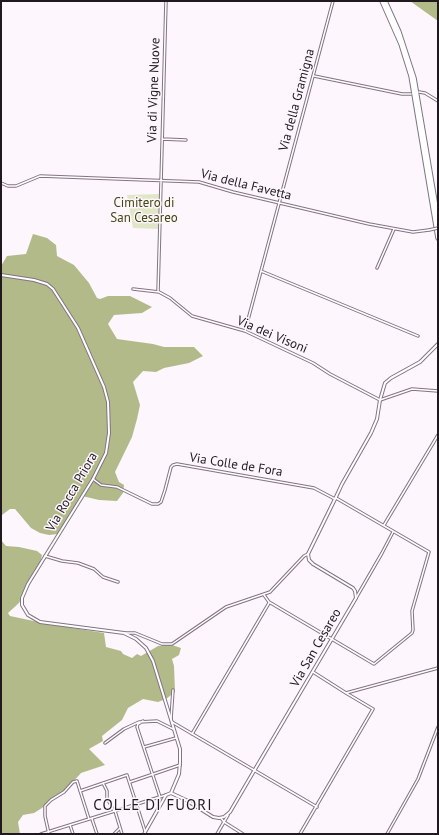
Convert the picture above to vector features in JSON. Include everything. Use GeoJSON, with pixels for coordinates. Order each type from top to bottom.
{"type":"FeatureCollection","features":[{"type":"Feature","properties":{"kind":"highway"},"geometry":{"type":"LineString","coordinates":[[382,1],[401,44],[411,76],[438,238]]}},
{"type":"Feature","properties":{"kind":"highway"},"geometry":{"type":"LineString","coordinates":[[385,1],[402,38],[414,78],[438,219]]}},
{"type":"Feature","properties":{"kind":"street","name":"Via di Vigne Nuove"},"geometry":{"type":"LineString","coordinates":[[158,292],[166,1]]}},
{"type":"Feature","properties":{"kind":"street","name":"Via della Gramigna"},"geometry":{"type":"LineString","coordinates":[[245,331],[333,1]]}},
{"type":"Feature","properties":{"kind":"street"},"geometry":{"type":"LineString","coordinates":[[314,76],[402,94],[411,94]]}},
{"type":"Feature","properties":{"kind":"street"},"geometry":{"type":"LineString","coordinates":[[419,92],[438,101]]}},
{"type":"Feature","properties":{"kind":"street"},"geometry":{"type":"LineString","coordinates":[[162,139],[186,140]]}},
{"type":"Feature","properties":{"kind":"street","name":"Via della Favetta"},"geometry":{"type":"LineString","coordinates":[[1,183],[8,186],[16,186],[40,176],[201,182],[224,190],[367,224],[415,232],[438,228]]}},
{"type":"Feature","properties":{"kind":"street"},"geometry":{"type":"LineString","coordinates":[[377,268],[394,229]]}},
{"type":"Feature","properties":{"kind":"street"},"geometry":{"type":"LineString","coordinates":[[261,271],[418,336]]}},
{"type":"Feature","properties":{"kind":"street","name":"Via Rocca Priora"},"geometry":{"type":"LineString","coordinates":[[1,275],[34,280],[47,284],[57,294],[78,328],[88,348],[104,387],[108,402],[109,433],[106,452],[93,479],[28,584],[22,597],[22,605],[28,615],[36,620],[46,623],[124,634]]}},
{"type":"Feature","properties":{"kind":"street","name":"Via dei Visoni"},"geometry":{"type":"LineString","coordinates":[[133,289],[158,292],[170,298],[192,316],[245,331],[313,363],[330,374],[380,400]]}},
{"type":"Feature","properties":{"kind":"street"},"geometry":{"type":"LineString","coordinates":[[124,634],[135,633],[162,644],[172,644],[226,607],[264,595],[273,590],[304,556],[308,554],[342,484],[378,419],[383,388],[388,380],[418,364],[438,344]]}},
{"type":"Feature","properties":{"kind":"street"},"geometry":{"type":"LineString","coordinates":[[380,400],[413,388],[438,391]]}},
{"type":"Feature","properties":{"kind":"street"},"geometry":{"type":"LineString","coordinates":[[384,525],[438,435]]}},
{"type":"Feature","properties":{"kind":"street","name":"Via Colle de Fora"},"geometry":{"type":"LineString","coordinates":[[93,479],[101,485],[117,487],[153,504],[158,504],[161,502],[165,492],[170,467],[176,464],[314,488],[336,498]]}},
{"type":"Feature","properties":{"kind":"street"},"geometry":{"type":"LineString","coordinates":[[264,595],[269,602],[374,664],[412,633],[412,611],[429,552],[336,498]]}},
{"type":"Feature","properties":{"kind":"street"},"geometry":{"type":"LineString","coordinates":[[356,598],[394,531]]}},
{"type":"Feature","properties":{"kind":"street","name":"Via San Cesareo"},"geometry":{"type":"LineString","coordinates":[[229,813],[356,598],[355,591],[352,588],[313,564],[309,560],[308,554]]}},
{"type":"Feature","properties":{"kind":"street"},"geometry":{"type":"LineString","coordinates":[[45,556],[62,561],[79,563],[96,570],[103,577],[118,582]]}},
{"type":"Feature","properties":{"kind":"street"},"geometry":{"type":"LineString","coordinates":[[192,734],[269,602]]}},
{"type":"Feature","properties":{"kind":"street"},"geometry":{"type":"LineString","coordinates":[[41,834],[49,833],[171,793],[178,777],[180,751],[150,654],[140,642],[124,634]]}},
{"type":"Feature","properties":{"kind":"street"},"geometry":{"type":"LineString","coordinates":[[346,692],[438,668]]}},
{"type":"Feature","properties":{"kind":"street"},"geometry":{"type":"LineString","coordinates":[[300,834],[373,709],[312,672]]}},
{"type":"Feature","properties":{"kind":"street"},"geometry":{"type":"LineString","coordinates":[[171,721],[173,690]]}},
{"type":"Feature","properties":{"kind":"street"},"geometry":{"type":"LineString","coordinates":[[105,743],[136,723],[151,721],[160,722],[173,729]]}},
{"type":"Feature","properties":{"kind":"street"},"geometry":{"type":"LineString","coordinates":[[171,721],[317,807]]}},
{"type":"Feature","properties":{"kind":"street"},"geometry":{"type":"LineString","coordinates":[[143,722],[137,726],[160,797]]}},
{"type":"Feature","properties":{"kind":"street"},"geometry":{"type":"LineString","coordinates":[[387,834],[418,779],[438,727]]}},
{"type":"Feature","properties":{"kind":"street"},"geometry":{"type":"LineString","coordinates":[[144,747],[177,738]]}},
{"type":"Feature","properties":{"kind":"street"},"geometry":{"type":"LineString","coordinates":[[130,782],[180,765]]}},
{"type":"Feature","properties":{"kind":"street"},"geometry":{"type":"LineString","coordinates":[[80,791],[128,775],[145,831]]}},
{"type":"Feature","properties":{"kind":"street"},"geometry":{"type":"LineString","coordinates":[[49,833],[45,816],[45,806],[51,800],[64,792],[74,782],[77,781],[89,819]]}},
{"type":"Feature","properties":{"kind":"street"},"geometry":{"type":"LineString","coordinates":[[103,783],[107,798],[114,811],[122,834]]}},
{"type":"Feature","properties":{"kind":"street"},"geometry":{"type":"LineString","coordinates":[[171,793],[186,800],[211,816],[220,818],[225,817],[229,813]]}},
{"type":"Feature","properties":{"kind":"street"},"geometry":{"type":"LineString","coordinates":[[144,834],[166,795]]}},
{"type":"Feature","properties":{"kind":"street"},"geometry":{"type":"LineString","coordinates":[[217,834],[229,813]]}},
{"type":"Feature","properties":{"kind":"street"},"geometry":{"type":"LineString","coordinates":[[92,818],[97,834]]}},
{"type":"Feature","properties":{"kind":"street"},"geometry":{"type":"LineString","coordinates":[[220,818],[243,834]]}},
{"type":"Feature","properties":{"kind":"street"},"geometry":{"type":"LineString","coordinates":[[70,825],[73,834]]}},
{"type":"Feature","properties":{"kind":"street"},"geometry":{"type":"LineString","coordinates":[[114,834],[120,828]]}},
{"type":"Feature","properties":{"kind":"green space"},"geometry":{"type":"Polygon","coordinates":[[[410,1],[438,1],[438,21],[410,1]]]}},
{"type":"Feature","properties":{"kind":"green space","name":"Cimitero di San Cesareo"},"geometry":{"type":"Polygon","coordinates":[[[159,194],[158,229],[133,228],[127,195],[159,194]]]}},
{"type":"Feature","properties":{"kind":"green space"},"geometry":{"type":"Polygon","coordinates":[[[33,234],[47,238],[56,245],[57,256],[74,265],[89,283],[97,298],[100,299],[108,296],[130,296],[152,307],[142,313],[114,315],[108,324],[117,339],[164,347],[194,347],[203,356],[189,363],[164,368],[156,372],[143,371],[133,382],[140,405],[132,437],[115,472],[119,482],[124,485],[123,493],[117,501],[99,500],[82,496],[58,534],[49,535],[40,533],[31,528],[15,509],[10,509],[2,515],[1,520],[1,266],[7,256],[26,254],[33,234]]]}},
{"type":"Feature","properties":{"kind":"green space"},"geometry":{"type":"Polygon","coordinates":[[[1,540],[6,546],[37,551],[42,555],[39,567],[28,584],[19,603],[8,613],[10,616],[104,633],[106,647],[121,651],[123,654],[132,658],[137,654],[141,656],[158,646],[169,644],[181,648],[179,655],[172,659],[174,666],[175,692],[166,699],[158,702],[143,699],[128,708],[122,720],[102,736],[103,741],[89,749],[105,765],[81,773],[64,792],[42,808],[34,813],[23,815],[18,822],[20,834],[1,834],[1,540]]]}},
{"type":"Feature","properties":{"kind":"district","name":"COLLE DI FUORI"},"geometry":{"type":"Point","coordinates":[153,806]}}]}
